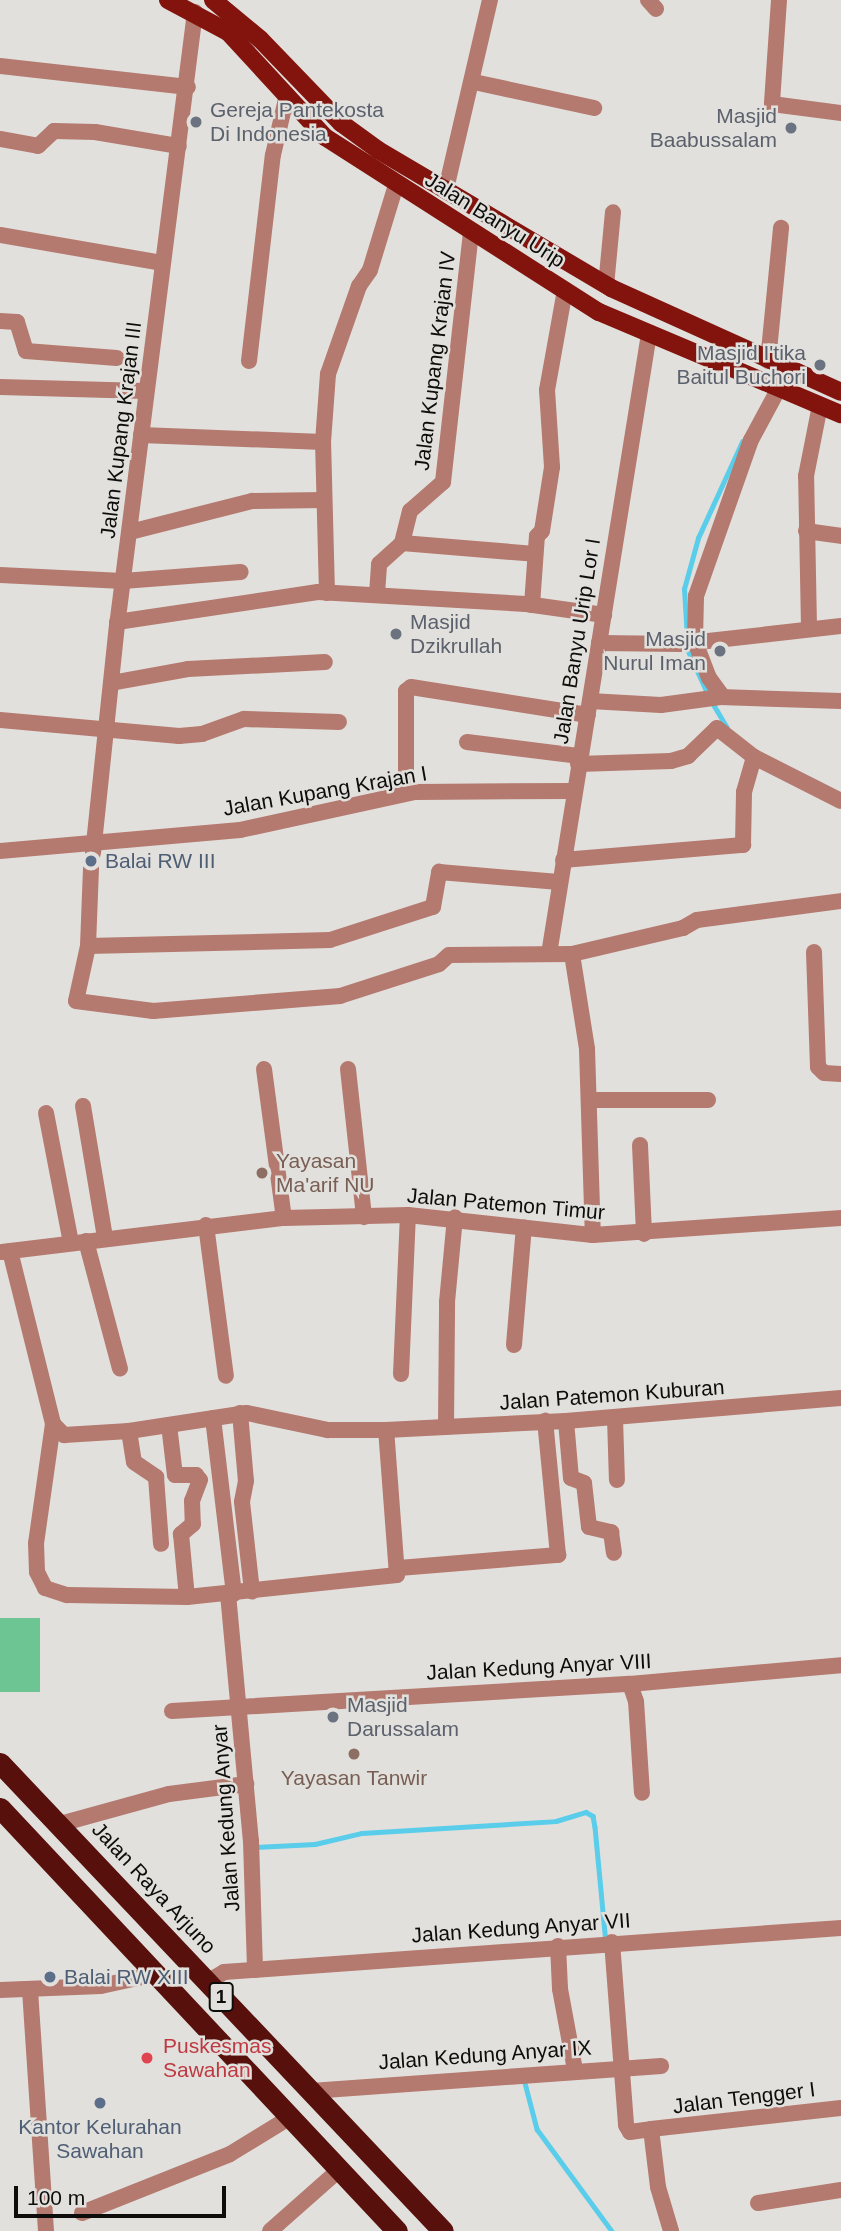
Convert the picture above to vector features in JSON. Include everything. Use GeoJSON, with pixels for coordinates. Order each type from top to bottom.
{"type":"FeatureCollection","features":[{"type":"Feature","properties":{"kind":"highway","name":"Jalan Raya Arjuno"},"geometry":{"type":"LineString","coordinates":[[0,1763],[443,2231]]}},
{"type":"Feature","properties":{"kind":"highway","name":"1"},"geometry":{"type":"LineString","coordinates":[[0,1808],[292,2116],[397,2231]]}},
{"type":"Feature","properties":{"kind":"highway"},"geometry":{"type":"LineString","coordinates":[[18,1825],[34,1828],[60,1824]]}},
{"type":"Feature","properties":{"kind":"highway"},"geometry":{"type":"LineString","coordinates":[[47,1856],[52,1836],[60,1824]]}},
{"type":"Feature","properties":{"kind":"main road","name":"Jalan Banyu Urip"},"geometry":{"type":"LineString","coordinates":[[168,0],[195,12],[228,32],[325,137],[396,185],[565,290],[649,334],[841,414]]}},
{"type":"Feature","properties":{"kind":"main road","name":"Jalan Banyu Urip"},"geometry":{"type":"LineString","coordinates":[[213,0],[260,39],[341,123],[446,189],[606,286],[777,366],[841,392]]}},
{"type":"Feature","properties":{"kind":"street"},"geometry":{"type":"LineString","coordinates":[[446,189],[474,82],[490,0]]}},
{"type":"Feature","properties":{"kind":"street"},"geometry":{"type":"LineString","coordinates":[[779,0],[772,104],[841,113]]}},
{"type":"Feature","properties":{"kind":"street","name":"Jalan Kupang Krajan III"},"geometry":{"type":"LineString","coordinates":[[195,12],[188,87],[162,262],[117,622],[92,854],[88,946],[76,1001],[164,1011],[340,996],[439,964],[449,955],[548,954]]}},
{"type":"Feature","properties":{"kind":"street"},"geometry":{"type":"LineString","coordinates":[[0,66],[188,87]]}},
{"type":"Feature","properties":{"kind":"street"},"geometry":{"type":"LineString","coordinates":[[474,82],[594,108]]}},
{"type":"Feature","properties":{"kind":"street"},"geometry":{"type":"LineString","coordinates":[[249,361],[273,155],[287,95]]}},
{"type":"Feature","properties":{"kind":"street"},"geometry":{"type":"LineString","coordinates":[[0,139],[38,146],[54,131],[95,132],[179,146]]}},
{"type":"Feature","properties":{"kind":"street"},"geometry":{"type":"LineString","coordinates":[[327,593],[323,442],[328,374],[359,286],[370,270],[396,185]]}},
{"type":"Feature","properties":{"kind":"street"},"geometry":{"type":"LineString","coordinates":[[606,286],[613,212]]}},
{"type":"Feature","properties":{"kind":"street"},"geometry":{"type":"LineString","coordinates":[[777,366],[781,228]]}},
{"type":"Feature","properties":{"kind":"street","name":"Jalan Kupang Krajan IV"},"geometry":{"type":"LineString","coordinates":[[377,594],[379,564],[402,543],[410,511],[443,482],[471,232]]}},
{"type":"Feature","properties":{"kind":"street"},"geometry":{"type":"LineString","coordinates":[[0,235],[162,262]]}},
{"type":"Feature","properties":{"kind":"street"},"geometry":{"type":"LineString","coordinates":[[532,606],[535,554],[552,467],[547,390],[565,290]]}},
{"type":"Feature","properties":{"kind":"street"},"geometry":{"type":"LineString","coordinates":[[0,321],[17,322],[26,351],[117,358]]}},
{"type":"Feature","properties":{"kind":"street","name":"Jalan Banyu Urip Lor I"},"geometry":{"type":"LineString","coordinates":[[548,954],[649,334]]}},
{"type":"Feature","properties":{"kind":"street"},"geometry":{"type":"LineString","coordinates":[[717,698],[689,642],[696,596],[711,542],[774,386]]}},
{"type":"Feature","properties":{"kind":"street"},"geometry":{"type":"LineString","coordinates":[[0,387],[145,391]]}},
{"type":"Feature","properties":{"kind":"street"},"geometry":{"type":"LineString","coordinates":[[809,627],[806,476],[820,405]]}},
{"type":"Feature","properties":{"kind":"street"},"geometry":{"type":"LineString","coordinates":[[141,435],[323,442]]}},
{"type":"Feature","properties":{"kind":"street"},"geometry":{"type":"LineString","coordinates":[[130,532],[252,501],[324,500]]}},
{"type":"Feature","properties":{"kind":"street"},"geometry":{"type":"LineString","coordinates":[[806,531],[841,536]]}},
{"type":"Feature","properties":{"kind":"street"},"geometry":{"type":"LineString","coordinates":[[402,543],[535,554]]}},
{"type":"Feature","properties":{"kind":"street"},"geometry":{"type":"LineString","coordinates":[[0,575],[123,581],[242,572]]}},
{"type":"Feature","properties":{"kind":"street"},"geometry":{"type":"LineString","coordinates":[[117,622],[285,595],[327,593],[377,594],[532,606],[604,615]]}},
{"type":"Feature","properties":{"kind":"street"},"geometry":{"type":"LineString","coordinates":[[599,643],[689,642],[809,627],[841,626]]}},
{"type":"Feature","properties":{"kind":"street"},"geometry":{"type":"LineString","coordinates":[[111,683],[188,669],[325,663]]}},
{"type":"Feature","properties":{"kind":"street"},"geometry":{"type":"LineString","coordinates":[[406,793],[406,691],[411,687],[589,708],[661,705],[717,698],[841,701]]}},
{"type":"Feature","properties":{"kind":"street"},"geometry":{"type":"LineString","coordinates":[[0,720],[179,736],[202,734],[244,719],[340,722]]}},
{"type":"Feature","properties":{"kind":"street"},"geometry":{"type":"LineString","coordinates":[[467,742],[579,760],[671,761],[688,756],[717,728],[754,757],[841,801]]}},
{"type":"Feature","properties":{"kind":"street"},"geometry":{"type":"LineString","coordinates":[[563,860],[743,845],[744,792],[754,757]]}},
{"type":"Feature","properties":{"kind":"street","name":"Jalan Kupang Krajan I"},"geometry":{"type":"LineString","coordinates":[[0,851],[92,854],[240,830],[406,793],[574,791]]}},
{"type":"Feature","properties":{"kind":"street"},"geometry":{"type":"LineString","coordinates":[[88,946],[330,940],[433,907],[439,872],[559,882]]}},
{"type":"Feature","properties":{"kind":"street"},"geometry":{"type":"LineString","coordinates":[[548,954],[572,954],[683,928],[698,920],[841,901]]}},
{"type":"Feature","properties":{"kind":"street"},"geometry":{"type":"LineString","coordinates":[[814,952],[818,1067],[824,1073],[841,1074]]}},
{"type":"Feature","properties":{"kind":"street"},"geometry":{"type":"LineString","coordinates":[[572,954],[584,1015],[593,1234]]}},
{"type":"Feature","properties":{"kind":"street"},"geometry":{"type":"LineString","coordinates":[[264,1069],[284,1218]]}},
{"type":"Feature","properties":{"kind":"street"},"geometry":{"type":"LineString","coordinates":[[348,1069],[363,1217]]}},
{"type":"Feature","properties":{"kind":"street"},"geometry":{"type":"LineString","coordinates":[[589,1100],[708,1100]]}},
{"type":"Feature","properties":{"kind":"street"},"geometry":{"type":"LineString","coordinates":[[83,1106],[105,1238]]}},
{"type":"Feature","properties":{"kind":"street"},"geometry":{"type":"LineString","coordinates":[[46,1113],[78,1242],[120,1370]]}},
{"type":"Feature","properties":{"kind":"street"},"geometry":{"type":"LineString","coordinates":[[640,1145],[643,1234]]}},
{"type":"Feature","properties":{"kind":"street"},"geometry":{"type":"LineString","coordinates":[[401,1374],[408,1215]]}},
{"type":"Feature","properties":{"kind":"street","name":"Jalan Patemon Timur"},"geometry":{"type":"LineString","coordinates":[[5,1252],[206,1225],[284,1218],[408,1215],[455,1217],[593,1234],[643,1234],[841,1218]]}},
{"type":"Feature","properties":{"kind":"street"},"geometry":{"type":"LineString","coordinates":[[446,1427],[447,1303],[455,1217]]}},
{"type":"Feature","properties":{"kind":"street"},"geometry":{"type":"LineString","coordinates":[[206,1225],[226,1376]]}},
{"type":"Feature","properties":{"kind":"street"},"geometry":{"type":"LineString","coordinates":[[514,1345],[524,1227]]}},
{"type":"Feature","properties":{"kind":"street"},"geometry":{"type":"LineString","coordinates":[[5,1252],[53,1424],[39,1507],[39,1580],[55,1593],[187,1597],[394,1577],[399,1568],[386,1430]]}},
{"type":"Feature","properties":{"kind":"street","name":"Jalan Patemon Kuburan"},"geometry":{"type":"LineString","coordinates":[[53,1424],[64,1435],[74,1436],[128,1431],[240,1413],[328,1430],[386,1430],[566,1422],[841,1398]]}},
{"type":"Feature","properties":{"kind":"street"},"geometry":{"type":"LineString","coordinates":[[240,1413],[246,1481],[242,1502],[252,1591]]}},
{"type":"Feature","properties":{"kind":"street"},"geometry":{"type":"LineString","coordinates":[[213,1418],[231,1594],[239,1706]]}},
{"type":"Feature","properties":{"kind":"street"},"geometry":{"type":"LineString","coordinates":[[615,1418],[617,1480]]}},
{"type":"Feature","properties":{"kind":"street"},"geometry":{"type":"LineString","coordinates":[[399,1568],[558,1555],[545,1421]]}},
{"type":"Feature","properties":{"kind":"street"},"geometry":{"type":"LineString","coordinates":[[566,1422],[571,1479],[584,1483],[589,1527],[611,1532],[614,1553]]}},
{"type":"Feature","properties":{"kind":"street"},"geometry":{"type":"LineString","coordinates":[[169,1425],[176,1475],[196,1475],[200,1480],[192,1502],[193,1524],[181,1534],[187,1597]]}},
{"type":"Feature","properties":{"kind":"street"},"geometry":{"type":"LineString","coordinates":[[128,1431],[134,1462],[156,1477],[161,1544]]}},
{"type":"Feature","properties":{"kind":"street","name":"Jalan Kedung Anyar VIII"},"geometry":{"type":"LineString","coordinates":[[172,1711],[630,1684],[841,1665]]}},
{"type":"Feature","properties":{"kind":"street"},"geometry":{"type":"LineString","coordinates":[[630,1684],[636,1701],[642,1793]]}},
{"type":"Feature","properties":{"kind":"street","name":"Jalan Kedung Anyar"},"geometry":{"type":"LineString","coordinates":[[239,1706],[251,1847],[255,1970]]}},
{"type":"Feature","properties":{"kind":"street"},"geometry":{"type":"LineString","coordinates":[[60,1824],[169,1794],[244,1785]]}},
{"type":"Feature","properties":{"kind":"street","name":"Jalan Kedung Anyar VII"},"geometry":{"type":"LineString","coordinates":[[207,1982],[224,1972],[608,1942],[841,1928]]}},
{"type":"Feature","properties":{"kind":"street"},"geometry":{"type":"LineString","coordinates":[[608,1942],[619,2068],[628,2130],[651,2129],[657,2187],[671,2231]]}},
{"type":"Feature","properties":{"kind":"street"},"geometry":{"type":"LineString","coordinates":[[558,1946],[560,1989],[575,2070]]}},
{"type":"Feature","properties":{"kind":"street"},"geometry":{"type":"LineString","coordinates":[[0,1990],[102,1986],[155,1974]]}},
{"type":"Feature","properties":{"kind":"street"},"geometry":{"type":"LineString","coordinates":[[30,1990],[47,2231]]}},
{"type":"Feature","properties":{"kind":"street","name":"Jalan Kedung Anyar IX"},"geometry":{"type":"LineString","coordinates":[[311,2091],[575,2070],[662,2066]]}},
{"type":"Feature","properties":{"kind":"street","name":"Jalan Tengger I"},"geometry":{"type":"LineString","coordinates":[[651,2129],[841,2108]]}},
{"type":"Feature","properties":{"kind":"street"},"geometry":{"type":"LineString","coordinates":[[82,2213],[230,2154],[292,2116]]}},
{"type":"Feature","properties":{"kind":"street"},"geometry":{"type":"LineString","coordinates":[[270,2231],[340,2169]]}},
{"type":"Feature","properties":{"kind":"street"},"geometry":{"type":"LineString","coordinates":[[758,2203],[841,2190]]}},
{"type":"Feature","properties":{"kind":"green space"},"geometry":{"type":"Polygon","coordinates":[[[0,1618],[40,1618],[40,1692],[0,1692],[0,1618]]]}},
{"type":"Feature","properties":{"kind":"waterway"},"geometry":{"type":"LineString","coordinates":[[687,639],[684,589],[698,538],[742,442]]}},
{"type":"Feature","properties":{"kind":"waterway"},"geometry":{"type":"LineString","coordinates":[[687,648],[708,694]]}},
{"type":"Feature","properties":{"kind":"waterway"},"geometry":{"type":"LineString","coordinates":[[712,702],[727,727]]}},
{"type":"Feature","properties":{"kind":"waterway"},"geometry":{"type":"LineString","coordinates":[[255,1847],[315,1844],[362,1833],[556,1821],[586,1812],[593,1816],[595,1827],[606,1943]]}},
{"type":"Feature","properties":{"kind":"waterway"},"geometry":{"type":"LineString","coordinates":[[524,2079],[537,2129],[612,2231]]}},
{"type":"Feature","properties":{"kind":"place","name":"Gereja Pantekosta Di Indonesia"},"geometry":{"type":"Point","coordinates":[196,122]}},
{"type":"Feature","properties":{"kind":"place","name":"Masjid Baabussalam"},"geometry":{"type":"Point","coordinates":[791,128]}},
{"type":"Feature","properties":{"kind":"place","name":"Masjid I'tika Baitul Buchori"},"geometry":{"type":"Point","coordinates":[820,365]}},
{"type":"Feature","properties":{"kind":"place","name":"Masjid Dzikrullah"},"geometry":{"type":"Point","coordinates":[396,634]}},
{"type":"Feature","properties":{"kind":"place","name":"Masjid Nurul Iman"},"geometry":{"type":"Point","coordinates":[720,651]}},
{"type":"Feature","properties":{"kind":"place","name":"Balai RW III"},"geometry":{"type":"Point","coordinates":[91,861]}},
{"type":"Feature","properties":{"kind":"place","name":"Yayasan Ma'arif NU"},"geometry":{"type":"Point","coordinates":[262,1173]}},
{"type":"Feature","properties":{"kind":"place","name":"Masjid Darussalam"},"geometry":{"type":"Point","coordinates":[333,1717]}},
{"type":"Feature","properties":{"kind":"place","name":"Yayasan Tanwir"},"geometry":{"type":"Point","coordinates":[354,1754]}},
{"type":"Feature","properties":{"kind":"place","name":"Balai RW XIII"},"geometry":{"type":"Point","coordinates":[50,1977]}},
{"type":"Feature","properties":{"kind":"place","name":"Puskesmas Sawahan"},"geometry":{"type":"Point","coordinates":[147,2058]}},
{"type":"Feature","properties":{"kind":"place","name":"Kantor Kelurahan Sawahan"},"geometry":{"type":"Point","coordinates":[100,2103]}}]}
